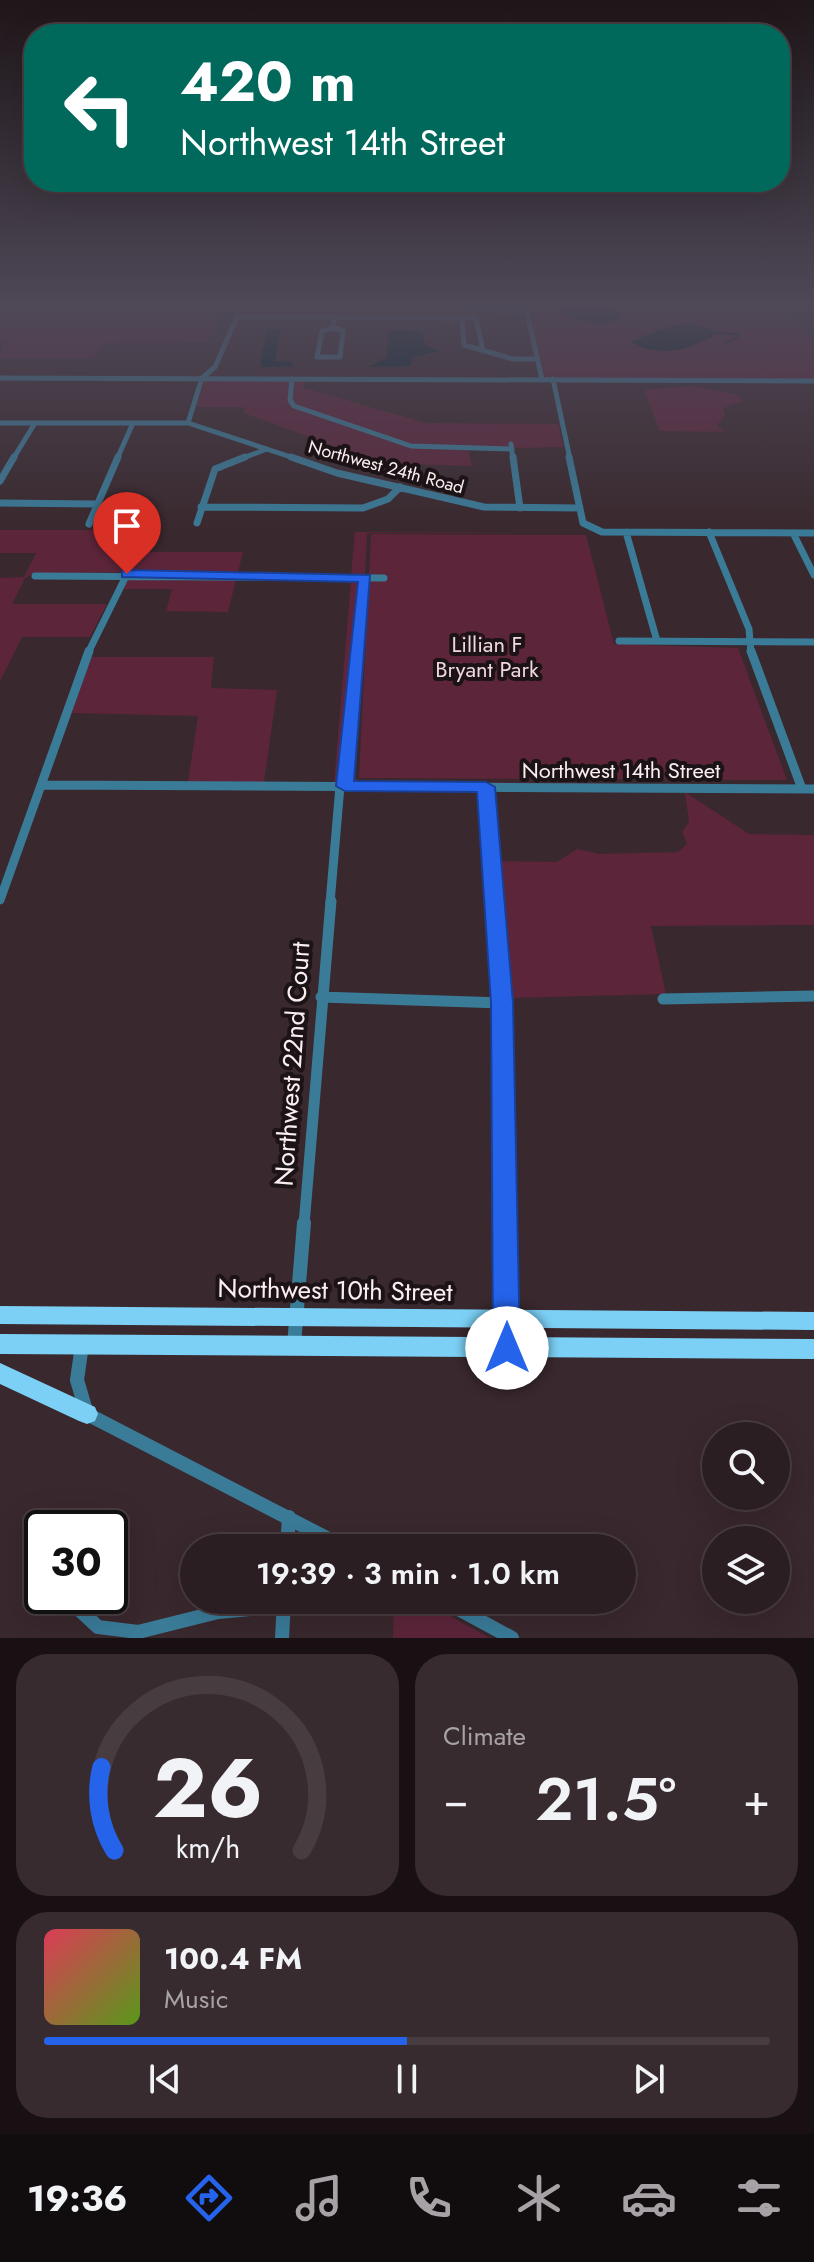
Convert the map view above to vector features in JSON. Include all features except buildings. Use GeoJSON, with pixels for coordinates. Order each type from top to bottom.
{"type":"FeatureCollection","features":[{"type":"Feature","properties":{"kind":"highway","name":"Northwest 10th Street"},"geometry":{"type":"LineString","coordinates":[[0,1315],[814,1321]]}},
{"type":"Feature","properties":{"kind":"highway"},"geometry":{"type":"LineString","coordinates":[[0,1344],[814,1349]]}},
{"type":"Feature","properties":{"kind":"highway"},"geometry":{"type":"LineString","coordinates":[[0,1373],[87,1414]]}},
{"type":"Feature","properties":{"kind":"street"},"geometry":{"type":"LineString","coordinates":[[188,423],[200,384]]}},
{"type":"Feature","properties":{"kind":"street"},"geometry":{"type":"LineString","coordinates":[[291,384],[290,400],[294,406],[393,440],[437,449],[511,446],[520,508]]}},
{"type":"Feature","properties":{"kind":"street"},"geometry":{"type":"LineString","coordinates":[[554,384],[583,523],[591,528],[626,532],[814,533]]}},
{"type":"Feature","properties":{"kind":"street","name":"Northwest 24th Road"},"geometry":{"type":"LineString","coordinates":[[0,423],[188,423],[337,473],[484,507],[580,508]]}},
{"type":"Feature","properties":{"kind":"street"},"geometry":{"type":"LineString","coordinates":[[0,481],[35,423]]}},
{"type":"Feature","properties":{"kind":"street"},"geometry":{"type":"LineString","coordinates":[[89,524],[133,423]]}},
{"type":"Feature","properties":{"kind":"street"},"geometry":{"type":"LineString","coordinates":[[197,523],[215,469],[267,448]]}},
{"type":"Feature","properties":{"kind":"street"},"geometry":{"type":"LineString","coordinates":[[201,507],[374,507],[400,487]]}},
{"type":"Feature","properties":{"kind":"street"},"geometry":{"type":"LineString","coordinates":[[0,503],[97,504]]}},
{"type":"Feature","properties":{"kind":"street"},"geometry":{"type":"LineString","coordinates":[[626,532],[657,641]]}},
{"type":"Feature","properties":{"kind":"street"},"geometry":{"type":"LineString","coordinates":[[709,532],[752,643],[749,647],[802,789]]}},
{"type":"Feature","properties":{"kind":"street"},"geometry":{"type":"LineString","coordinates":[[793,533],[814,575]]}},
{"type":"Feature","properties":{"kind":"street"},"geometry":{"type":"LineString","coordinates":[[0,900],[44,785],[93,640],[127,574]]}},
{"type":"Feature","properties":{"kind":"street"},"geometry":{"type":"LineString","coordinates":[[35,576],[127,574],[384,578]]}},
{"type":"Feature","properties":{"kind":"street","name":"Northwest 22nd Court"},"geometry":{"type":"LineString","coordinates":[[294,1347],[321,997],[365,578]]}},
{"type":"Feature","properties":{"kind":"street"},"geometry":{"type":"LineString","coordinates":[[619,641],[814,642]]}},
{"type":"Feature","properties":{"kind":"street","name":"Northwest 14th Street"},"geometry":{"type":"LineString","coordinates":[[44,785],[814,789]]}},
{"type":"Feature","properties":{"kind":"street"},"geometry":{"type":"LineString","coordinates":[[486,787],[502,1003],[507,1348]]}},
{"type":"Feature","properties":{"kind":"street"},"geometry":{"type":"LineString","coordinates":[[663,999],[814,996]]}},
{"type":"Feature","properties":{"kind":"street"},"geometry":{"type":"LineString","coordinates":[[321,997],[502,1003]]}},
{"type":"Feature","properties":{"kind":"street"},"geometry":{"type":"LineString","coordinates":[[82,1345],[75,1372],[76,1392],[87,1414],[320,1534]]}},
{"type":"Feature","properties":{"kind":"street"},"geometry":{"type":"LineString","coordinates":[[288,1534],[289,1517]]}},
{"type":"Feature","properties":{"kind":"street"},"geometry":{"type":"LineString","coordinates":[[84,1614],[98,1627],[138,1632],[210,1614]]}},
{"type":"Feature","properties":{"kind":"street"},"geometry":{"type":"LineString","coordinates":[[282,1638],[283,1614]]}},
{"type":"Feature","properties":{"kind":"street"},"geometry":{"type":"LineString","coordinates":[[468,1614],[512,1638]]}},
{"type":"Feature","properties":{"kind":"green space"},"geometry":{"type":"Polygon","coordinates":[[[204,384],[304,384],[304,388],[426,423],[558,424],[564,447],[468,449],[472,466],[401,464],[393,468],[244,413],[244,407],[196,407],[204,384]]]}},
{"type":"Feature","properties":{"kind":"green space"},"geometry":{"type":"Polygon","coordinates":[[[692,386],[739,395],[742,401],[723,408],[725,415],[717,425],[724,432],[660,431],[644,390],[692,386]]]}},
{"type":"Feature","properties":{"kind":"green space"},"geometry":{"type":"Polygon","coordinates":[[[0,530],[111,530],[105,552],[243,552],[237,576],[125,572],[33,574],[25,578],[12,604],[107,604],[90,637],[22,637],[0,681],[0,578],[24,577],[36,553],[0,553],[0,530]]]}},
{"type":"Feature","properties":{"kind":"green space"},"geometry":{"type":"Polygon","coordinates":[[[355,532],[573,533],[371,533],[367,534],[365,576],[351,576],[355,532]]]}},
{"type":"Feature","properties":{"kind":"green space","name":"Lillian F Bryant Park"},"geometry":{"type":"Polygon","coordinates":[[[371,534],[586,535],[614,644],[738,648],[787,780],[359,778],[371,534]]]}},
{"type":"Feature","properties":{"kind":"green space"},"geometry":{"type":"Polygon","coordinates":[[[130,576],[236,580],[228,612],[166,611],[172,589],[123,589],[130,576]]]}},
{"type":"Feature","properties":{"kind":"green space"},"geometry":{"type":"Polygon","coordinates":[[[351,580],[361,580],[340,783],[334,783],[351,580]]]}},
{"type":"Feature","properties":{"kind":"green space"},"geometry":{"type":"Polygon","coordinates":[[[91,657],[214,657],[211,688],[277,690],[264,782],[188,782],[198,716],[72,713],[91,657]]]}},
{"type":"Feature","properties":{"kind":"green space"},"geometry":{"type":"Polygon","coordinates":[[[357,725],[355,778],[359,781],[746,785],[350,783],[357,725]]]}},
{"type":"Feature","properties":{"kind":"green space"},"geometry":{"type":"Polygon","coordinates":[[[685,792],[749,834],[814,835],[814,925],[651,926],[666,994],[509,998],[497,861],[557,862],[577,849],[600,854],[678,852],[687,844],[682,832],[689,822],[685,792]]]}},
{"type":"Feature","properties":{"kind":"green space"},"geometry":{"type":"Polygon","coordinates":[[[394,1614],[446,1614],[490,1638],[393,1638],[394,1614]]]}},
{"type":"Feature","properties":{"kind":"route"},"geometry":{"type":"LineString","coordinates":[[127,574],[365,578],[345,786],[486,787],[502,1003],[507,1348]]}}]}
